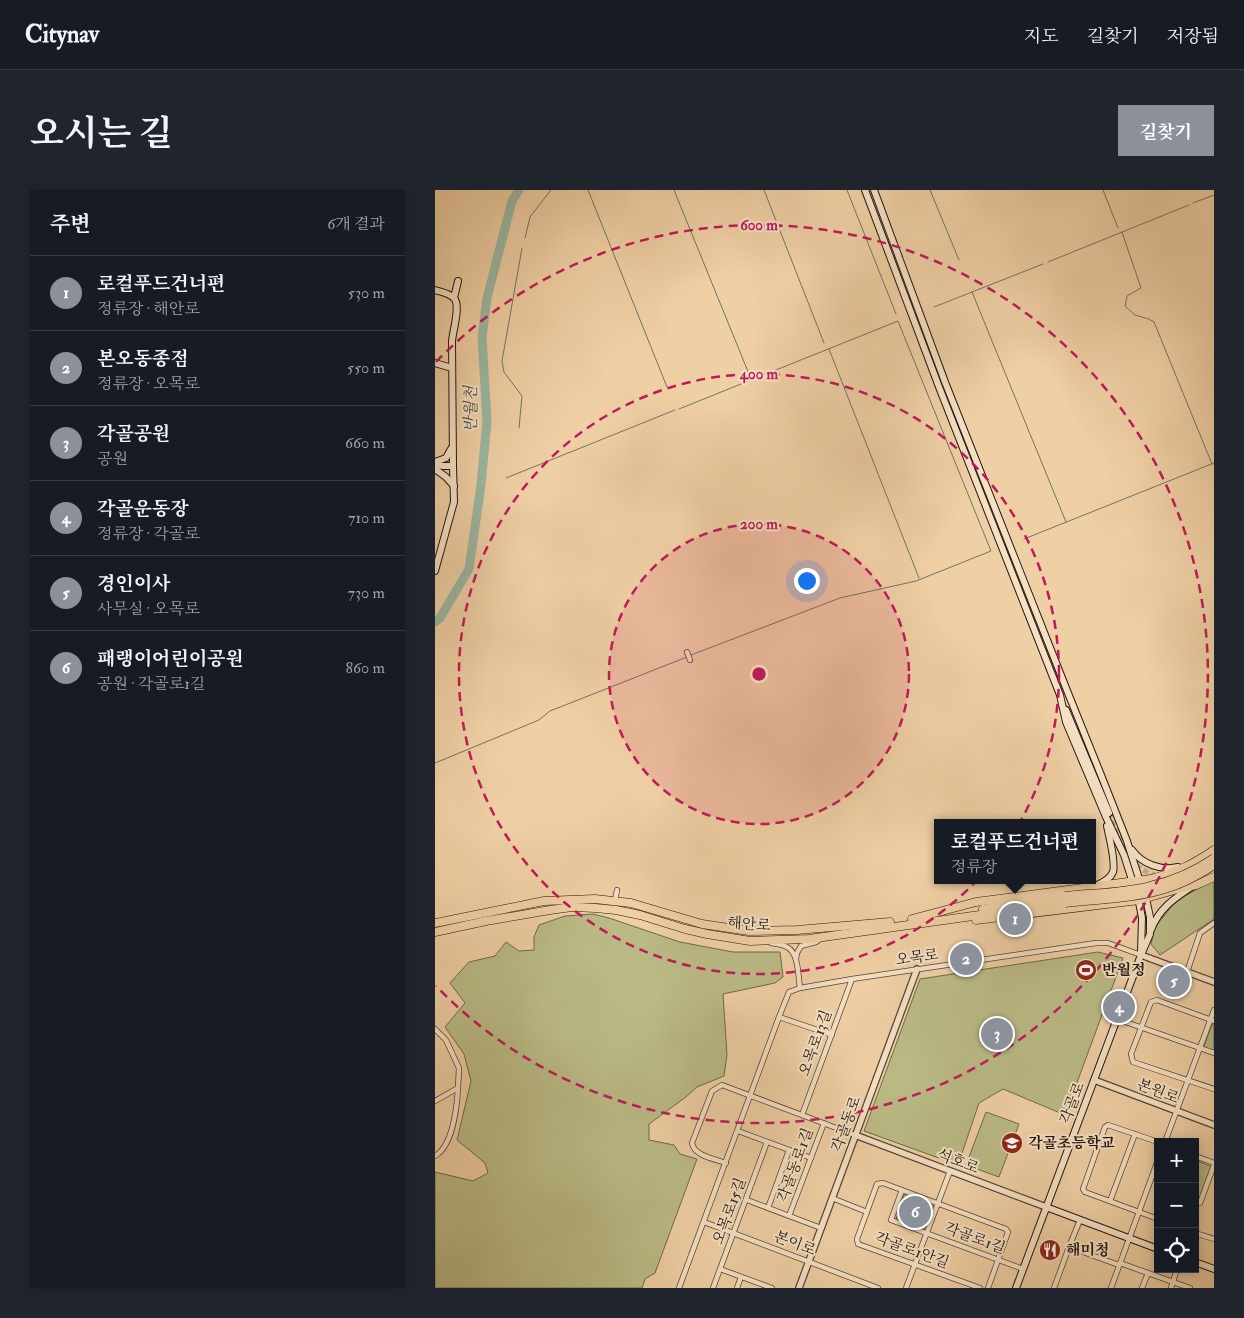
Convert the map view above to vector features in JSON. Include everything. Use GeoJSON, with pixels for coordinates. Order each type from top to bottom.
{"type":"FeatureCollection","features":[{"type":"Feature","properties":{"kind":"main road"},"geometry":{"type":"LineString","coordinates":[[865,190],[939,387],[1060,695],[1066,722],[1143,899]]}},
{"type":"Feature","properties":{"kind":"main road"},"geometry":{"type":"LineString","coordinates":[[874,190],[949,391],[1127,841],[1136,881]]}},
{"type":"Feature","properties":{"kind":"main road"},"geometry":{"type":"LineString","coordinates":[[435,571],[454,502],[452,368],[453,335],[458,308],[455,298],[458,281]]}},
{"type":"Feature","properties":{"kind":"main road"},"geometry":{"type":"LineString","coordinates":[[435,290],[455,298]]}},
{"type":"Feature","properties":{"kind":"main road"},"geometry":{"type":"LineString","coordinates":[[435,363],[452,368]]}},
{"type":"Feature","properties":{"kind":"main road"},"geometry":{"type":"LineString","coordinates":[[435,466],[446,458],[453,445]]}},
{"type":"Feature","properties":{"kind":"main road"},"geometry":{"type":"LineString","coordinates":[[435,466],[453,466]]}},
{"type":"Feature","properties":{"kind":"main road"},"geometry":{"type":"LineString","coordinates":[[435,466],[454,486]]}},
{"type":"Feature","properties":{"kind":"main road"},"geometry":{"type":"LineString","coordinates":[[1094,886],[1107,880],[1113,871],[1108,815]]}},
{"type":"Feature","properties":{"kind":"main road"},"geometry":{"type":"LineString","coordinates":[[1127,841],[1139,858],[1149,864],[1172,869],[1194,864]]}},
{"type":"Feature","properties":{"kind":"main road"},"geometry":{"type":"LineString","coordinates":[[911,922],[976,902],[1136,881],[1172,874],[1194,864],[1214,850]]}},
{"type":"Feature","properties":{"kind":"main road"},"geometry":{"type":"LineString","coordinates":[[1065,899],[1150,886],[1192,871],[1214,858]]}},
{"type":"Feature","properties":{"kind":"main road"},"geometry":{"type":"LineString","coordinates":[[1065,899],[1147,894],[1188,880],[1214,865]]}},
{"type":"Feature","properties":{"kind":"main road"},"geometry":{"type":"LineString","coordinates":[[1150,934],[1153,924],[1171,901],[1196,885],[1214,877]]}},
{"type":"Feature","properties":{"kind":"main road"},"geometry":{"type":"LineString","coordinates":[[1119,883],[1128,886],[1132,892],[1129,898],[1121,902]]}},
{"type":"Feature","properties":{"kind":"main road"},"geometry":{"type":"LineString","coordinates":[[911,922],[979,920],[1121,902],[1143,899],[1196,885]]}},
{"type":"Feature","properties":{"kind":"main road","name":"해안로"},"geometry":{"type":"LineString","coordinates":[[435,923],[544,901],[595,899],[631,903],[701,924],[749,932],[911,922]]}},
{"type":"Feature","properties":{"kind":"main road","name":"해안로"},"geometry":{"type":"LineString","coordinates":[[435,932],[486,921],[573,907],[616,910],[707,934],[755,941],[825,936],[1065,899]]}},
{"type":"Feature","properties":{"kind":"main road","name":"각골로"},"geometry":{"type":"LineString","coordinates":[[1016,1288],[1150,934],[1149,917],[1143,899]]}},
{"type":"Feature","properties":{"kind":"main road","name":"각골로"},"geometry":{"type":"LineString","coordinates":[[1141,955],[1143,899]]}},
{"type":"Feature","properties":{"kind":"main road","name":"석호로"},"geometry":{"type":"LineString","coordinates":[[1046,1207],[1154,1247]]}},
{"type":"Feature","properties":{"kind":"main road"},"geometry":{"type":"LineString","coordinates":[[1199,1263],[1214,1269]]}},
{"type":"Feature","properties":{"kind":"street"},"geometry":{"type":"LineString","coordinates":[[687,652],[690,660]]}},
{"type":"Feature","properties":{"kind":"street"},"geometry":{"type":"LineString","coordinates":[[615,901],[617,890]]}},
{"type":"Feature","properties":{"kind":"street"},"geometry":{"type":"LineString","coordinates":[[1187,972],[1200,933],[1214,923]]}},
{"type":"Feature","properties":{"kind":"street"},"geometry":{"type":"LineString","coordinates":[[796,961],[797,953],[801,946],[816,942],[825,936]]}},
{"type":"Feature","properties":{"kind":"street"},"geometry":{"type":"LineString","coordinates":[[679,1288],[789,992],[800,988],[796,961],[788,947],[755,941]]}},
{"type":"Feature","properties":{"kind":"street","name":"오목로"},"geometry":{"type":"LineString","coordinates":[[800,988],[1096,943],[1108,944],[1214,982]]}},
{"type":"Feature","properties":{"kind":"street","name":"각골동로"},"geometry":{"type":"LineString","coordinates":[[799,1288],[917,970]]}},
{"type":"Feature","properties":{"kind":"street","name":"오목로13길"},"geometry":{"type":"LineString","coordinates":[[802,1115],[852,979]]}},
{"type":"Feature","properties":{"kind":"street"},"geometry":{"type":"LineString","coordinates":[[1212,1020],[1157,1000],[1151,1002],[1131,1054],[1133,1062],[1214,1089]]}},
{"type":"Feature","properties":{"kind":"street"},"geometry":{"type":"LineString","coordinates":[[1166,1138],[1212,1020],[1214,1010]]}},
{"type":"Feature","properties":{"kind":"street"},"geometry":{"type":"LineString","coordinates":[[779,1017],[831,1035]]}},
{"type":"Feature","properties":{"kind":"street"},"geometry":{"type":"LineString","coordinates":[[1117,1019],[1214,1054]]}},
{"type":"Feature","properties":{"kind":"street"},"geometry":{"type":"LineString","coordinates":[[435,1029],[446,1040],[459,1068],[457,1108],[453,1123],[443,1150],[435,1156]]}},
{"type":"Feature","properties":{"kind":"street","name":"본원로"},"geometry":{"type":"LineString","coordinates":[[1094,1080],[1214,1125]]}},
{"type":"Feature","properties":{"kind":"street"},"geometry":{"type":"LineString","coordinates":[[726,1163],[698,1152],[693,1148],[692,1143],[712,1091],[721,1086],[750,1096]]}},
{"type":"Feature","properties":{"kind":"street"},"geometry":{"type":"LineString","coordinates":[[435,1101],[458,1088]]}},
{"type":"Feature","properties":{"kind":"street","name":"석호로"},"geometry":{"type":"LineString","coordinates":[[750,1096],[1046,1207]]}},
{"type":"Feature","properties":{"kind":"street","name":"각골동로1길"},"geometry":{"type":"LineString","coordinates":[[789,1216],[824,1123]]}},
{"type":"Feature","properties":{"kind":"street"},"geometry":{"type":"LineString","coordinates":[[1154,1141],[1108,1125],[1105,1127],[1083,1189],[1085,1192],[1154,1218]]}},
{"type":"Feature","properties":{"kind":"street"},"geometry":{"type":"LineString","coordinates":[[738,1131],[811,1158]]}},
{"type":"Feature","properties":{"kind":"street"},"geometry":{"type":"LineString","coordinates":[[1110,1201],[1135,1134]]}},
{"type":"Feature","properties":{"kind":"street","name":"오목로15길"},"geometry":{"type":"LineString","coordinates":[[713,1288],[767,1142]]}},
{"type":"Feature","properties":{"kind":"street"},"geometry":{"type":"LineString","coordinates":[[768,1208],[789,1150]]}},
{"type":"Feature","properties":{"kind":"street"},"geometry":{"type":"LineString","coordinates":[[1199,1158],[1214,1164],[1199,1203]]}},
{"type":"Feature","properties":{"kind":"street"},"geometry":{"type":"LineString","coordinates":[[906,1288],[950,1171]]}},
{"type":"Feature","properties":{"kind":"street"},"geometry":{"type":"LineString","coordinates":[[1111,1288],[1154,1171]]}},
{"type":"Feature","properties":{"kind":"street","name":"각골로1안길"},"geometry":{"type":"LineString","coordinates":[[980,1288],[858,1244],[857,1239],[877,1184],[883,1183],[1006,1229],[1008,1232],[988,1288]]}},
{"type":"Feature","properties":{"kind":"street","name":"각골로1길"},"geometry":{"type":"LineString","coordinates":[[902,1190],[891,1220],[1023,1269]]}},
{"type":"Feature","properties":{"kind":"street"},"geometry":{"type":"LineString","coordinates":[[832,1198],[867,1212]]}},
{"type":"Feature","properties":{"kind":"street","name":"각골동로1길"},"geometry":{"type":"LineString","coordinates":[[747,1200],[821,1228]]}},
{"type":"Feature","properties":{"kind":"street"},"geometry":{"type":"LineString","coordinates":[[1054,1288],[1080,1220]]}},
{"type":"Feature","properties":{"kind":"street","name":"본이로"},"geometry":{"type":"LineString","coordinates":[[704,1222],[878,1288]]}},
{"type":"Feature","properties":{"kind":"street"},"geometry":{"type":"LineString","coordinates":[[1199,1234],[1214,1239]]}},
{"type":"Feature","properties":{"kind":"street"},"geometry":{"type":"LineString","coordinates":[[1069,1247],[1190,1288]]}},
{"type":"Feature","properties":{"kind":"street"},"geometry":{"type":"LineString","coordinates":[[720,1269],[772,1288]]}},
{"type":"Feature","properties":{"kind":"street"},"geometry":{"type":"LineString","coordinates":[[1142,1288],[1148,1273]]}},
{"type":"Feature","properties":{"kind":"street"},"geometry":{"type":"LineString","coordinates":[[1171,1288],[1176,1273]]}},
{"type":"Feature","properties":{"kind":"street"},"geometry":{"type":"LineString","coordinates":[[737,1288],[741,1277]]}},
{"type":"Feature","properties":{"kind":"green space"},"geometry":{"type":"Polygon","coordinates":[[[1214,880],[1214,919],[1160,955],[1151,944],[1155,927],[1177,900],[1214,880]]]}},
{"type":"Feature","properties":{"kind":"green space"},"geometry":{"type":"Polygon","coordinates":[[[593,914],[680,942],[733,952],[780,952],[783,977],[775,983],[723,994],[727,1055],[724,1076],[697,1087],[649,1124],[649,1140],[674,1145],[680,1154],[697,1159],[655,1273],[645,1279],[642,1288],[435,1288],[435,1172],[473,1181],[488,1173],[485,1163],[457,1140],[471,1081],[464,1054],[445,1027],[465,1003],[450,983],[469,962],[495,956],[506,942],[519,951],[534,950],[534,937],[539,925],[565,916],[593,914]]]}},
{"type":"Feature","properties":{"kind":"green space"},"geometry":{"type":"Polygon","coordinates":[[[1098,952],[1123,958],[1065,1115],[1003,1089],[979,1103],[958,1165],[864,1131],[920,979],[1098,952]]]}},
{"type":"Feature","properties":{"kind":"green space"},"geometry":{"type":"Polygon","coordinates":[[[1214,1023],[1214,1051],[1204,1046],[1214,1023]]]}},
{"type":"Feature","properties":{"kind":"green space"},"geometry":{"type":"Polygon","coordinates":[[[986,1112],[1019,1124],[999,1177],[966,1165],[986,1112]]]}},
{"type":"Feature","properties":{"kind":"green space"},"geometry":{"type":"Polygon","coordinates":[[[1199,1162],[1211,1168],[1199,1202],[1199,1162]]]}},
{"type":"Feature","properties":{"kind":"green space"},"geometry":{"type":"Polygon","coordinates":[[[907,1194],[933,1203],[934,1206],[926,1229],[897,1221],[904,1195],[907,1194]]]}},
{"type":"Feature","properties":{"kind":"waterway","name":"반월천"},"geometry":{"type":"LineString","coordinates":[[435,622],[440,618],[469,569],[481,485],[487,421],[482,337],[487,298],[512,201],[519,190]]}},
{"type":"Feature","properties":{"kind":"waterway"},"geometry":{"type":"LineString","coordinates":[[525,238],[530,217],[551,190]]}},
{"type":"Feature","properties":{"kind":"waterway"},"geometry":{"type":"LineString","coordinates":[[588,190],[667,387]]}},
{"type":"Feature","properties":{"kind":"waterway"},"geometry":{"type":"LineString","coordinates":[[674,190],[749,374]]}},
{"type":"Feature","properties":{"kind":"waterway"},"geometry":{"type":"LineString","coordinates":[[764,190],[824,343]]}},
{"type":"Feature","properties":{"kind":"waterway"},"geometry":{"type":"LineString","coordinates":[[847,190],[896,314]]}},
{"type":"Feature","properties":{"kind":"waterway"},"geometry":{"type":"LineString","coordinates":[[930,190],[959,260]]}},
{"type":"Feature","properties":{"kind":"waterway"},"geometry":{"type":"LineString","coordinates":[[1103,190],[1118,228]]}},
{"type":"Feature","properties":{"kind":"waterway"},"geometry":{"type":"LineString","coordinates":[[1193,203],[1214,195]]}},
{"type":"Feature","properties":{"kind":"waterway"},"geometry":{"type":"LineString","coordinates":[[1048,262],[1189,205]]}},
{"type":"Feature","properties":{"kind":"waterway"},"geometry":{"type":"LineString","coordinates":[[1122,232],[1141,288],[1127,296],[1125,306],[1135,315],[1154,322],[1212,464]]}},
{"type":"Feature","properties":{"kind":"waterway"},"geometry":{"type":"LineString","coordinates":[[519,428],[522,396],[504,372],[502,361],[522,248]]}},
{"type":"Feature","properties":{"kind":"waterway"},"geometry":{"type":"LineString","coordinates":[[934,307],[1043,264]]}},
{"type":"Feature","properties":{"kind":"waterway"},"geometry":{"type":"LineString","coordinates":[[972,292],[1066,522]]}},
{"type":"Feature","properties":{"kind":"waterway"},"geometry":{"type":"LineString","coordinates":[[691,655],[840,598],[916,581],[991,551],[898,321],[756,378]]}},
{"type":"Feature","properties":{"kind":"waterway"},"geometry":{"type":"LineString","coordinates":[[829,349],[919,578]]}},
{"type":"Feature","properties":{"kind":"waterway"},"geometry":{"type":"LineString","coordinates":[[679,409],[751,380]]}},
{"type":"Feature","properties":{"kind":"waterway"},"geometry":{"type":"LineString","coordinates":[[506,478],[675,410]]}},
{"type":"Feature","properties":{"kind":"waterway"},"geometry":{"type":"LineString","coordinates":[[1024,539],[1214,463]]}},
{"type":"Feature","properties":{"kind":"waterway"},"geometry":{"type":"LineString","coordinates":[[435,763],[539,720],[550,711],[687,657]]}},
{"type":"Feature","properties":{"kind":"tunnel"},"geometry":{"type":"LineString","coordinates":[[1109,813],[1130,859],[1140,868],[1159,877]]}},
{"type":"Feature","properties":{"kind":"place","name":"로컬푸드건너편"},"geometry":{"type":"Point","coordinates":[1015,919]}},
{"type":"Feature","properties":{"kind":"place","name":"본오동종점"},"geometry":{"type":"Point","coordinates":[966,959]}},
{"type":"Feature","properties":{"kind":"place","name":"반월정"},"geometry":{"type":"Point","coordinates":[1086,970]}},
{"type":"Feature","properties":{"kind":"place","name":"경인이사"},"geometry":{"type":"Point","coordinates":[1174,981]}},
{"type":"Feature","properties":{"kind":"place","name":"각골운동장"},"geometry":{"type":"Point","coordinates":[1119,1007]}},
{"type":"Feature","properties":{"kind":"place","name":"각골공원"},"geometry":{"type":"Point","coordinates":[997,1034]}},
{"type":"Feature","properties":{"kind":"place","name":"각골초등학교"},"geometry":{"type":"Point","coordinates":[1012,1143]}},
{"type":"Feature","properties":{"kind":"place","name":"패랭이어린이공원"},"geometry":{"type":"Point","coordinates":[915,1212]}},
{"type":"Feature","properties":{"kind":"place","name":"해미청"},"geometry":{"type":"Point","coordinates":[1050,1250]}}]}
